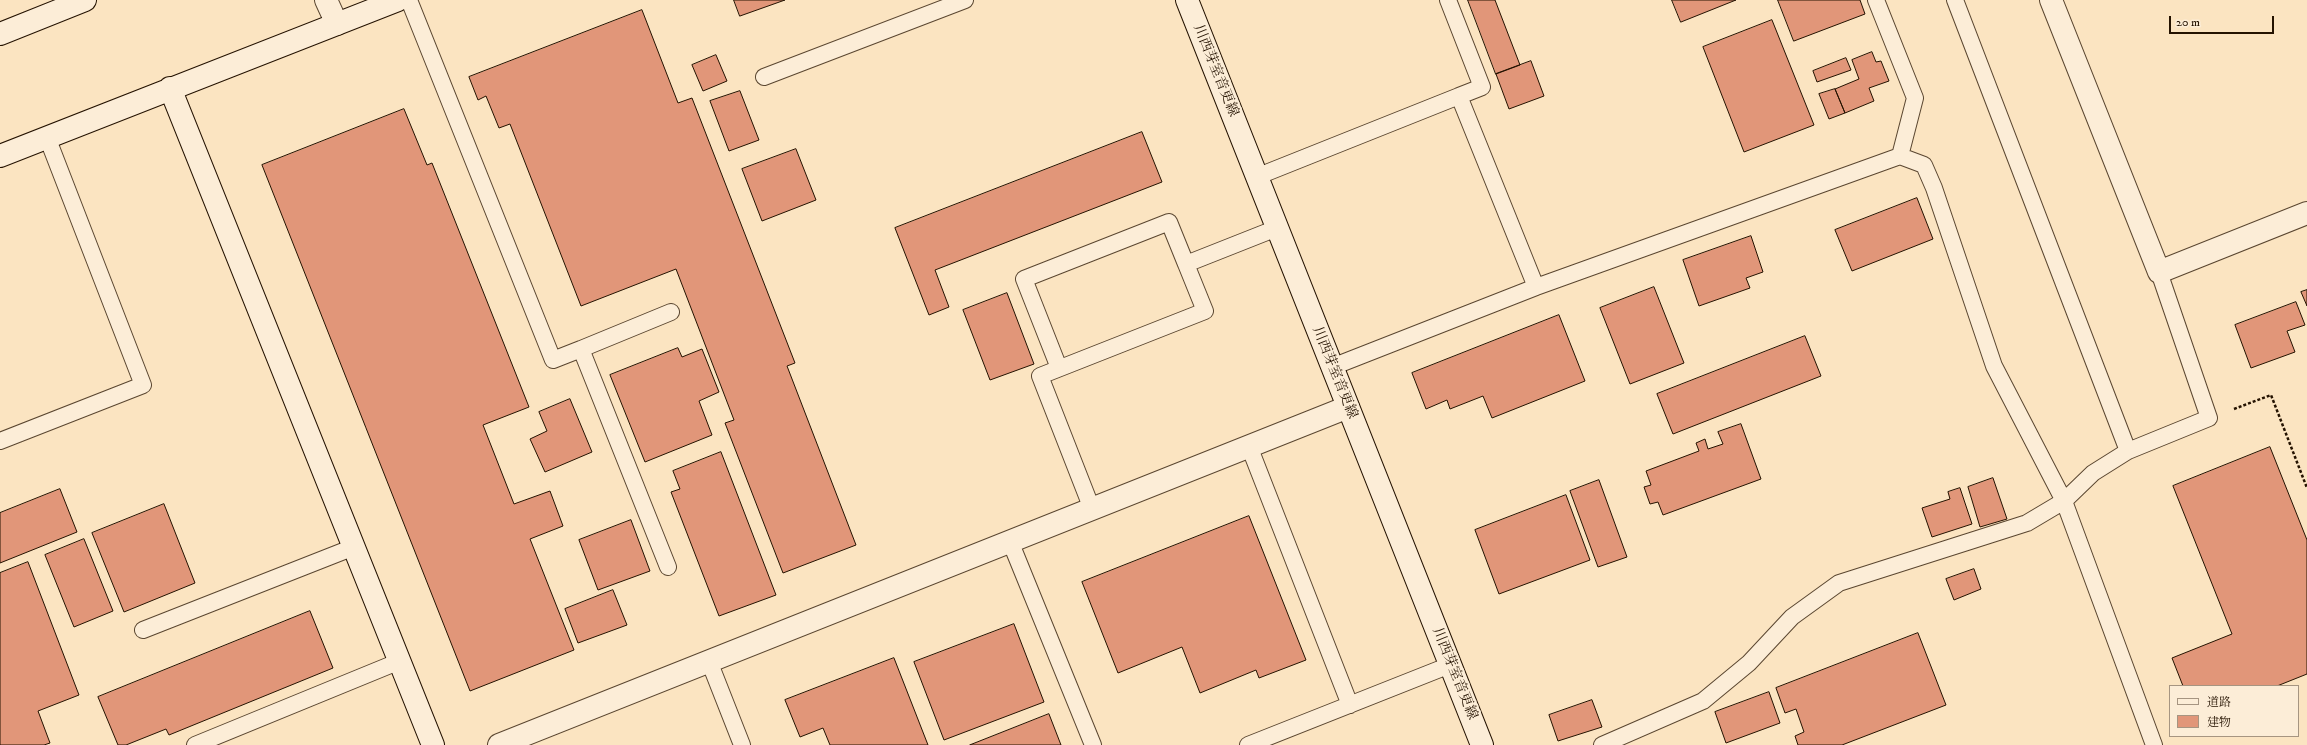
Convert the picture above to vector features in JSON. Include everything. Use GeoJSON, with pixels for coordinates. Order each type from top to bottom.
{"type":"FeatureCollection","features":[{"type":"Feature","properties":{"kind":"street"},"geometry":{"type":"LineString","coordinates":[[0,34],[85,0]]}},
{"type":"Feature","properties":{"kind":"street"},"geometry":{"type":"LineString","coordinates":[[326,0],[337,24]]}},
{"type":"Feature","properties":{"kind":"street"},"geometry":{"type":"LineString","coordinates":[[0,156],[170,88],[398,0]]}},
{"type":"Feature","properties":{"kind":"street","name":"川西芽室音更線"},"geometry":{"type":"LineString","coordinates":[[1186,0],[1482,745]]}},
{"type":"Feature","properties":{"kind":"street"},"geometry":{"type":"LineString","coordinates":[[2051,0],[2160,272],[2307,213]]}},
{"type":"Feature","properties":{"kind":"street"},"geometry":{"type":"LineString","coordinates":[[170,88],[433,745]]}},
{"type":"Feature","properties":{"kind":"street"},"geometry":{"type":"LineString","coordinates":[[499,745],[1348,407]]}},
{"type":"Feature","properties":{"kind":"lane"},"geometry":{"type":"LineString","coordinates":[[409,0],[553,360],[671,312]]}},
{"type":"Feature","properties":{"kind":"lane"},"geometry":{"type":"LineString","coordinates":[[764,78],[965,0]]}},
{"type":"Feature","properties":{"kind":"lane"},"geometry":{"type":"LineString","coordinates":[[1256,177],[1482,87],[1448,0]]}},
{"type":"Feature","properties":{"kind":"lane"},"geometry":{"type":"LineString","coordinates":[[1876,0],[1915,98],[1900,156]]}},
{"type":"Feature","properties":{"kind":"lane"},"geometry":{"type":"LineString","coordinates":[[1955,0],[2128,451]]}},
{"type":"Feature","properties":{"kind":"lane"},"geometry":{"type":"LineString","coordinates":[[1459,96],[1536,287]]}},
{"type":"Feature","properties":{"kind":"lane"},"geometry":{"type":"LineString","coordinates":[[0,441],[144,385],[47,137]]}},
{"type":"Feature","properties":{"kind":"lane"},"geometry":{"type":"LineString","coordinates":[[1332,367],[1536,287],[1900,156],[1924,165],[1934,188],[1994,366],[2064,501],[2154,745]]}},
{"type":"Feature","properties":{"kind":"lane"},"geometry":{"type":"LineString","coordinates":[[1059,368],[1024,279],[1169,222],[1205,311],[1040,376],[1092,509]]}},
{"type":"Feature","properties":{"kind":"lane"},"geometry":{"type":"LineString","coordinates":[[1186,264],[1277,228]]}},
{"type":"Feature","properties":{"kind":"lane"},"geometry":{"type":"LineString","coordinates":[[1602,745],[1703,700],[1749,663],[1792,617],[1839,583],[2027,523],[2064,501],[2092,473],[2128,451],[2209,418],[2160,272]]}},
{"type":"Feature","properties":{"kind":"lane"},"geometry":{"type":"LineString","coordinates":[[581,349],[668,567]]}},
{"type":"Feature","properties":{"kind":"lane"},"geometry":{"type":"LineString","coordinates":[[1249,446],[1350,705]]}},
{"type":"Feature","properties":{"kind":"lane"},"geometry":{"type":"LineString","coordinates":[[1010,541],[1093,745]]}},
{"type":"Feature","properties":{"kind":"lane"},"geometry":{"type":"LineString","coordinates":[[143,630],[354,547]]}},
{"type":"Feature","properties":{"kind":"lane"},"geometry":{"type":"LineString","coordinates":[[195,745],[400,661]]}},
{"type":"Feature","properties":{"kind":"lane"},"geometry":{"type":"LineString","coordinates":[[709,661],[742,745]]}},
{"type":"Feature","properties":{"kind":"lane"},"geometry":{"type":"LineString","coordinates":[[1248,745],[1450,666]]}},
{"type":"Feature","properties":{"kind":"path"},"geometry":{"type":"LineString","coordinates":[[2209,418],[2271,395],[2307,488]]}},
{"type":"Feature","properties":{"kind":"building"},"geometry":{"type":"Polygon","coordinates":[[[734,0],[785,0],[740,16],[734,0]]]}},
{"type":"Feature","properties":{"kind":"building"},"geometry":{"type":"Polygon","coordinates":[[[1468,0],[1495,0],[1520,65],[1496,74],[1468,0]]]}},
{"type":"Feature","properties":{"kind":"building"},"geometry":{"type":"Polygon","coordinates":[[[1672,0],[1736,0],[1681,22],[1672,0]]]}},
{"type":"Feature","properties":{"kind":"building"},"geometry":{"type":"Polygon","coordinates":[[[1778,0],[1860,0],[1865,14],[1794,41],[1778,0]]]}},
{"type":"Feature","properties":{"kind":"building"},"geometry":{"type":"Polygon","coordinates":[[[642,10],[678,103],[692,98],[795,363],[787,366],[856,545],[783,573],[725,423],[734,420],[676,269],[581,306],[510,124],[499,128],[486,96],[478,100],[469,77],[642,10]]]}},
{"type":"Feature","properties":{"kind":"building"},"geometry":{"type":"Polygon","coordinates":[[[1772,20],[1814,125],[1744,152],[1703,47],[1772,20]]]}},
{"type":"Feature","properties":{"kind":"building"},"geometry":{"type":"Polygon","coordinates":[[[1872,52],[1876,62],[1881,61],[1889,81],[1869,88],[1874,101],[1845,113],[1835,89],[1859,79],[1852,60],[1872,52]]]}},
{"type":"Feature","properties":{"kind":"building"},"geometry":{"type":"Polygon","coordinates":[[[716,55],[727,81],[703,91],[692,65],[716,55]]]}},
{"type":"Feature","properties":{"kind":"building"},"geometry":{"type":"Polygon","coordinates":[[[1846,58],[1851,70],[1817,82],[1813,71],[1846,58]]]}},
{"type":"Feature","properties":{"kind":"building"},"geometry":{"type":"Polygon","coordinates":[[[1531,61],[1544,96],[1509,109],[1496,74],[1531,61]]]}},
{"type":"Feature","properties":{"kind":"building"},"geometry":{"type":"Polygon","coordinates":[[[1835,89],[1845,113],[1829,119],[1819,94],[1835,89]]]}},
{"type":"Feature","properties":{"kind":"building"},"geometry":{"type":"Polygon","coordinates":[[[740,91],[759,140],[729,151],[710,101],[740,91]]]}},
{"type":"Feature","properties":{"kind":"building"},"geometry":{"type":"Polygon","coordinates":[[[404,109],[427,165],[432,163],[529,407],[483,425],[514,504],[550,491],[563,526],[530,539],[574,650],[470,691],[262,165],[404,109]]]}},
{"type":"Feature","properties":{"kind":"building"},"geometry":{"type":"Polygon","coordinates":[[[1142,132],[1162,182],[935,270],[949,307],[929,315],[895,228],[1142,132]]]}},
{"type":"Feature","properties":{"kind":"building"},"geometry":{"type":"Polygon","coordinates":[[[796,149],[816,200],[762,221],[742,169],[796,149]]]}},
{"type":"Feature","properties":{"kind":"building"},"geometry":{"type":"Polygon","coordinates":[[[1917,198],[1933,239],[1852,271],[1835,230],[1917,198]]]}},
{"type":"Feature","properties":{"kind":"building"},"geometry":{"type":"Polygon","coordinates":[[[1751,236],[1763,272],[1746,278],[1750,288],[1699,306],[1683,260],[1751,236]]]}},
{"type":"Feature","properties":{"kind":"building"},"geometry":{"type":"Polygon","coordinates":[[[1654,287],[1684,363],[1630,384],[1600,308],[1654,287]]]}},
{"type":"Feature","properties":{"kind":"building"},"geometry":{"type":"Polygon","coordinates":[[[2307,290],[2307,306],[2301,292],[2307,290]]]}},
{"type":"Feature","properties":{"kind":"building"},"geometry":{"type":"Polygon","coordinates":[[[1007,293],[1034,364],[990,380],[963,310],[1007,293]]]}},
{"type":"Feature","properties":{"kind":"building"},"geometry":{"type":"Polygon","coordinates":[[[2296,302],[2305,325],[2287,331],[2295,352],[2251,368],[2235,325],[2296,302]]]}},
{"type":"Feature","properties":{"kind":"building"},"geometry":{"type":"Polygon","coordinates":[[[1559,315],[1585,381],[1492,418],[1483,396],[1450,409],[1447,400],[1426,409],[1412,373],[1559,315]]]}},
{"type":"Feature","properties":{"kind":"building"},"geometry":{"type":"Polygon","coordinates":[[[1805,336],[1821,376],[1673,434],[1657,394],[1805,336]]]}},
{"type":"Feature","properties":{"kind":"building"},"geometry":{"type":"Polygon","coordinates":[[[678,348],[682,357],[702,349],[719,392],[699,401],[712,435],[645,462],[610,375],[678,348]]]}},
{"type":"Feature","properties":{"kind":"building"},"geometry":{"type":"Polygon","coordinates":[[[570,399],[592,452],[545,472],[530,439],[547,431],[539,412],[570,399]]]}},
{"type":"Feature","properties":{"kind":"building"},"geometry":{"type":"Polygon","coordinates":[[[1741,424],[1761,479],[1663,515],[1658,502],[1650,504],[1644,487],[1651,485],[1646,471],[1699,451],[1696,443],[1705,439],[1708,449],[1723,444],[1718,432],[1741,424]]]}},
{"type":"Feature","properties":{"kind":"building"},"geometry":{"type":"Polygon","coordinates":[[[2270,447],[2307,540],[2307,674],[2280,685],[2183,685],[2172,658],[2232,634],[2173,486],[2270,447]]]}},
{"type":"Feature","properties":{"kind":"building"},"geometry":{"type":"Polygon","coordinates":[[[721,452],[776,595],[719,616],[671,492],[680,489],[673,471],[721,452]]]}},
{"type":"Feature","properties":{"kind":"building"},"geometry":{"type":"Polygon","coordinates":[[[1993,478],[2007,519],[1980,527],[1968,487],[1993,478]]]}},
{"type":"Feature","properties":{"kind":"building"},"geometry":{"type":"Polygon","coordinates":[[[1599,480],[1627,557],[1598,567],[1570,491],[1599,480]]]}},
{"type":"Feature","properties":{"kind":"building"},"geometry":{"type":"Polygon","coordinates":[[[1960,488],[1972,524],[1932,537],[1922,508],[1950,499],[1948,492],[1960,488]]]}},
{"type":"Feature","properties":{"kind":"building"},"geometry":{"type":"Polygon","coordinates":[[[60,489],[77,532],[0,563],[0,513],[60,489]]]}},
{"type":"Feature","properties":{"kind":"building"},"geometry":{"type":"Polygon","coordinates":[[[1566,495],[1590,560],[1499,594],[1475,530],[1566,495]]]}},
{"type":"Feature","properties":{"kind":"building"},"geometry":{"type":"Polygon","coordinates":[[[164,504],[195,583],[124,612],[92,533],[164,504]]]}},
{"type":"Feature","properties":{"kind":"building"},"geometry":{"type":"Polygon","coordinates":[[[1249,516],[1306,660],[1259,678],[1256,670],[1200,693],[1182,647],[1118,673],[1082,582],[1249,516]]]}},
{"type":"Feature","properties":{"kind":"building"},"geometry":{"type":"Polygon","coordinates":[[[631,520],[650,571],[598,590],[579,540],[631,520]]]}},
{"type":"Feature","properties":{"kind":"building"},"geometry":{"type":"Polygon","coordinates":[[[84,539],[113,611],[74,627],[45,555],[84,539]]]}},
{"type":"Feature","properties":{"kind":"building"},"geometry":{"type":"Polygon","coordinates":[[[28,562],[79,695],[38,711],[50,743],[44,745],[0,745],[0,573],[28,562]]]}},
{"type":"Feature","properties":{"kind":"building"},"geometry":{"type":"Polygon","coordinates":[[[1974,569],[1981,589],[1954,600],[1946,579],[1974,569]]]}},
{"type":"Feature","properties":{"kind":"building"},"geometry":{"type":"Polygon","coordinates":[[[613,590],[627,625],[578,643],[565,609],[613,590]]]}},
{"type":"Feature","properties":{"kind":"building"},"geometry":{"type":"Polygon","coordinates":[[[310,611],[333,668],[169,735],[166,729],[126,745],[118,745],[98,697],[310,611]]]}},
{"type":"Feature","properties":{"kind":"building"},"geometry":{"type":"Polygon","coordinates":[[[1014,624],[1044,702],[944,740],[914,662],[1014,624]]]}},
{"type":"Feature","properties":{"kind":"building"},"geometry":{"type":"Polygon","coordinates":[[[1918,633],[1946,705],[1842,745],[1798,745],[1795,736],[1804,732],[1796,709],[1785,713],[1776,688],[1918,633]]]}},
{"type":"Feature","properties":{"kind":"building"},"geometry":{"type":"Polygon","coordinates":[[[894,658],[928,745],[830,745],[823,728],[800,737],[785,700],[894,658]]]}},
{"type":"Feature","properties":{"kind":"building"},"geometry":{"type":"Polygon","coordinates":[[[1769,692],[1780,723],[1726,743],[1715,712],[1769,692]]]}},
{"type":"Feature","properties":{"kind":"building"},"geometry":{"type":"Polygon","coordinates":[[[1592,700],[1602,727],[1558,741],[1549,715],[1592,700]]]}},
{"type":"Feature","properties":{"kind":"building"},"geometry":{"type":"Polygon","coordinates":[[[1049,714],[1061,745],[970,745],[1049,714]]]}}]}
